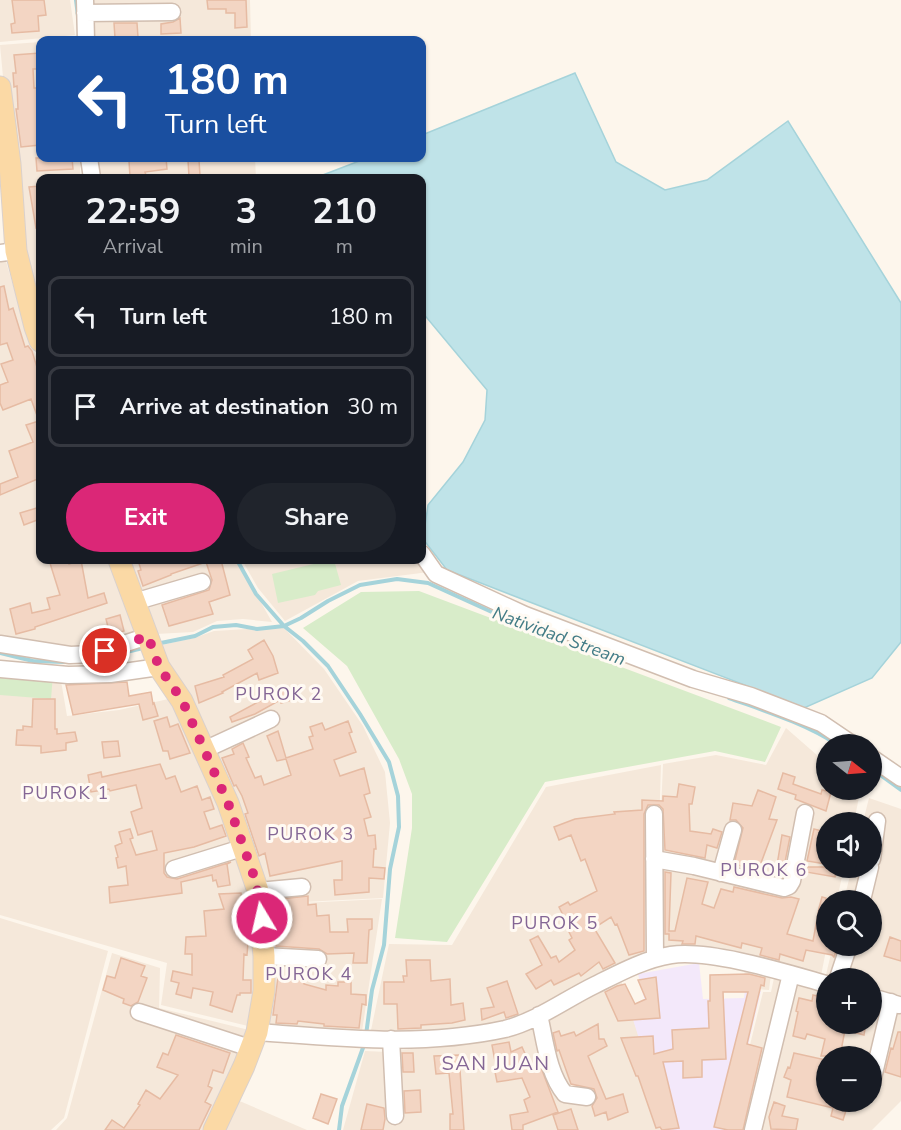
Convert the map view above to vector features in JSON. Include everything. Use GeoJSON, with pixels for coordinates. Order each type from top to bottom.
{"type":"FeatureCollection","features":[{"type":"Feature","properties":{"kind":"main road"},"geometry":{"type":"LineString","coordinates":[[0,87],[10,164],[8,252],[36,330]]}},
{"type":"Feature","properties":{"kind":"main road"},"geometry":{"type":"LineString","coordinates":[[120,564],[152,648],[182,700],[228,803],[258,891],[264,956],[264,991],[250,1049],[214,1130]]}},
{"type":"Feature","properties":{"kind":"street"},"geometry":{"type":"LineString","coordinates":[[86,36],[85,7],[172,12]]}},
{"type":"Feature","properties":{"kind":"street"},"geometry":{"type":"LineString","coordinates":[[426,560],[436,574],[525,615],[693,680],[751,696],[821,723],[837,734]]}},
{"type":"Feature","properties":{"kind":"street"},"geometry":{"type":"LineString","coordinates":[[134,602],[202,582]]}},
{"type":"Feature","properties":{"kind":"street"},"geometry":{"type":"LineString","coordinates":[[0,644],[70,655],[152,648]]}},
{"type":"Feature","properties":{"kind":"street"},"geometry":{"type":"LineString","coordinates":[[0,669],[68,675],[110,674],[152,648]]}},
{"type":"Feature","properties":{"kind":"street"},"geometry":{"type":"LineString","coordinates":[[204,750],[271,719]]}},
{"type":"Feature","properties":{"kind":"street"},"geometry":{"type":"LineString","coordinates":[[882,765],[901,778]]}},
{"type":"Feature","properties":{"kind":"street"},"geometry":{"type":"LineString","coordinates":[[654,859],[694,866],[779,888],[789,886],[792,881],[805,813]]}},
{"type":"Feature","properties":{"kind":"street"},"geometry":{"type":"LineString","coordinates":[[654,814],[655,958]]}},
{"type":"Feature","properties":{"kind":"street"},"geometry":{"type":"LineString","coordinates":[[721,873],[734,830]]}},
{"type":"Feature","properties":{"kind":"street"},"geometry":{"type":"LineString","coordinates":[[174,869],[244,846]]}},
{"type":"Feature","properties":{"kind":"street"},"geometry":{"type":"LineString","coordinates":[[258,891],[302,887]]}},
{"type":"Feature","properties":{"kind":"street"},"geometry":{"type":"LineString","coordinates":[[139,1012],[250,1049],[348,1038],[432,1039],[491,1032],[509,1028],[539,1015],[594,985],[655,958],[673,955],[690,954],[746,964],[816,981]]}},
{"type":"Feature","properties":{"kind":"street"},"geometry":{"type":"LineString","coordinates":[[264,956],[318,958]]}},
{"type":"Feature","properties":{"kind":"street"},"geometry":{"type":"LineString","coordinates":[[753,1130],[790,974]]}},
{"type":"Feature","properties":{"kind":"street"},"geometry":{"type":"LineString","coordinates":[[882,1050],[896,1004]]}},
{"type":"Feature","properties":{"kind":"street"},"geometry":{"type":"LineString","coordinates":[[539,1015],[560,1088],[565,1094],[587,1097]]}},
{"type":"Feature","properties":{"kind":"street"},"geometry":{"type":"LineString","coordinates":[[383,1039],[395,1116]]}},
{"type":"Feature","properties":{"kind":"shaded area"},"geometry":{"type":"Polygon","coordinates":[[[0,0],[70,0],[75,35],[36,36],[36,39],[0,42],[0,0]]]}},
{"type":"Feature","properties":{"kind":"shaded area"},"geometry":{"type":"Polygon","coordinates":[[[87,0],[250,0],[251,36],[90,36],[87,0]]]}},
{"type":"Feature","properties":{"kind":"shaded area"},"geometry":{"type":"Polygon","coordinates":[[[36,42],[36,162],[80,162],[80,174],[36,174],[36,300],[19,246],[0,45],[36,42]]]}},
{"type":"Feature","properties":{"kind":"shaded area"},"geometry":{"type":"Polygon","coordinates":[[[92,162],[255,162],[256,174],[94,174],[92,162]]]}},
{"type":"Feature","properties":{"kind":"shaded area"},"geometry":{"type":"Polygon","coordinates":[[[0,251],[3,251],[36,356],[36,564],[124,564],[149,640],[84,656],[0,638],[0,251]]]}},
{"type":"Feature","properties":{"kind":"shaded area"},"geometry":{"type":"Polygon","coordinates":[[[130,564],[239,564],[272,622],[243,619],[217,621],[193,632],[156,634],[130,564]]]}},
{"type":"Feature","properties":{"kind":"shaded area"},"geometry":{"type":"Polygon","coordinates":[[[244,564],[424,564],[429,572],[358,581],[285,621],[258,588],[244,564]]]}},
{"type":"Feature","properties":{"kind":"shaded area"},"geometry":{"type":"Polygon","coordinates":[[[283,627],[324,669],[363,726],[385,772],[390,823],[383,898],[262,904],[157,646],[214,631],[283,627]]]}},
{"type":"Feature","properties":{"kind":"shaded area","name":"PUROK 1"},"geometry":{"type":"Polygon","coordinates":[[[0,662],[59,669],[67,716],[119,710],[173,698],[182,713],[246,877],[256,957],[254,994],[248,1026],[161,1005],[167,963],[0,915],[0,662]]]}},
{"type":"Feature","properties":{"kind":"shaded area","name":"PUROK 6"},"geometry":{"type":"Polygon","coordinates":[[[786,728],[816,754],[816,800],[858,800],[856,812],[816,812],[816,878],[842,878],[839,890],[816,890],[816,956],[825,956],[823,968],[816,968],[816,985],[771,974],[769,990],[745,988],[744,961],[661,952],[659,858],[663,764],[716,755],[766,765],[786,728]]]}},
{"type":"Feature","properties":{"kind":"shaded area","name":"PUROK 5"},"geometry":{"type":"Polygon","coordinates":[[[661,765],[655,955],[471,1038],[370,1035],[389,944],[452,945],[546,787],[661,765]]]}},
{"type":"Feature","properties":{"kind":"shaded area"},"geometry":{"type":"Polygon","coordinates":[[[868,800],[901,809],[901,1004],[882,998],[882,968],[828,968],[830,956],[882,956],[882,890],[846,890],[849,878],[882,878],[882,812],[866,812],[868,800]]]}},
{"type":"Feature","properties":{"kind":"shaded area","name":"PUROK 4"},"geometry":{"type":"Polygon","coordinates":[[[382,899],[361,1038],[258,1024],[262,905],[382,899]]]}},
{"type":"Feature","properties":{"kind":"shaded area"},"geometry":{"type":"Polygon","coordinates":[[[0,918],[108,951],[64,1118],[51,1130],[0,1130],[0,918]]]}},
{"type":"Feature","properties":{"kind":"shaded area"},"geometry":{"type":"Polygon","coordinates":[[[112,953],[160,968],[159,1008],[249,1030],[204,1130],[56,1130],[67,1118],[112,953]]]}},
{"type":"Feature","properties":{"kind":"shaded area"},"geometry":{"type":"Polygon","coordinates":[[[699,963],[703,999],[744,998],[745,990],[761,991],[728,1130],[668,1130],[629,1007],[645,1002],[638,974],[699,963]]]}},
{"type":"Feature","properties":{"kind":"shaded area"},"geometry":{"type":"Polygon","coordinates":[[[774,978],[816,989],[816,1034],[882,1034],[882,1007],[901,1012],[901,1101],[872,1130],[729,1130],[763,992],[771,992],[774,978]]]}},
{"type":"Feature","properties":{"kind":"shaded area"},"geometry":{"type":"Polygon","coordinates":[[[621,980],[668,1130],[343,1130],[365,1051],[388,1052],[472,1041],[621,980]]]}},
{"type":"Feature","properties":{"kind":"shaded area"},"geometry":{"type":"Polygon","coordinates":[[[235,1100],[242,1102],[307,1130],[217,1130],[235,1100]]]}},
{"type":"Feature","properties":{"kind":"green space"},"geometry":{"type":"Polygon","coordinates":[[[313,564],[335,564],[341,585],[318,591],[315,595],[278,603],[272,574],[313,564]]]}},
{"type":"Feature","properties":{"kind":"green space"},"geometry":{"type":"Polygon","coordinates":[[[419,591],[781,727],[765,762],[715,751],[545,782],[447,942],[395,938],[412,828],[412,794],[399,759],[347,666],[303,628],[361,592],[419,591]]]}},
{"type":"Feature","properties":{"kind":"green space"},"geometry":{"type":"Polygon","coordinates":[[[0,671],[53,674],[51,699],[0,695],[0,671]]]}},
{"type":"Feature","properties":{"kind":"water"},"geometry":{"type":"Polygon","coordinates":[[[575,73],[616,162],[665,190],[707,180],[788,121],[901,303],[901,642],[872,678],[804,708],[447,570],[426,543],[428,505],[463,462],[485,420],[487,390],[426,317],[426,174],[325,174],[357,162],[426,162],[426,133],[575,73]]]}},
{"type":"Feature","properties":{"kind":"building"},"geometry":{"type":"Polygon","coordinates":[[[12,0],[44,0],[46,15],[38,16],[39,31],[12,33],[11,24],[15,23],[12,0]]]}},
{"type":"Feature","properties":{"kind":"building"},"geometry":{"type":"Polygon","coordinates":[[[207,0],[246,0],[247,27],[235,28],[235,13],[226,13],[226,9],[208,9],[207,0]]]}},
{"type":"Feature","properties":{"kind":"building"},"geometry":{"type":"Polygon","coordinates":[[[180,18],[181,33],[161,34],[161,24],[180,18]]]}},
{"type":"Feature","properties":{"kind":"building"},"geometry":{"type":"Polygon","coordinates":[[[114,23],[137,23],[138,36],[115,36],[114,23]]]}},
{"type":"Feature","properties":{"kind":"building"},"geometry":{"type":"Polygon","coordinates":[[[36,53],[36,69],[33,69],[34,88],[36,88],[36,145],[21,147],[16,109],[18,109],[17,86],[14,87],[13,73],[16,73],[14,55],[36,53]]]}},
{"type":"Feature","properties":{"kind":"building"},"geometry":{"type":"Polygon","coordinates":[[[36,162],[72,162],[73,169],[37,171],[36,162]]]}},
{"type":"Feature","properties":{"kind":"building"},"geometry":{"type":"Polygon","coordinates":[[[129,162],[166,162],[167,169],[145,172],[146,174],[130,174],[129,162]]]}},
{"type":"Feature","properties":{"kind":"building"},"geometry":{"type":"Polygon","coordinates":[[[188,162],[199,162],[200,174],[189,174],[188,162]]]}},
{"type":"Feature","properties":{"kind":"building"},"geometry":{"type":"Polygon","coordinates":[[[36,186],[36,228],[29,187],[36,186]]]}},
{"type":"Feature","properties":{"kind":"building"},"geometry":{"type":"Polygon","coordinates":[[[4,286],[9,310],[13,308],[25,347],[28,346],[32,351],[36,364],[36,413],[31,399],[3,410],[0,403],[0,385],[8,382],[1,364],[13,360],[7,343],[0,345],[0,287],[4,286]]]}},
{"type":"Feature","properties":{"kind":"building"},"geometry":{"type":"Polygon","coordinates":[[[36,422],[36,480],[0,495],[0,484],[18,477],[9,451],[33,442],[26,425],[36,422]]]}},
{"type":"Feature","properties":{"kind":"building"},"geometry":{"type":"Polygon","coordinates":[[[36,508],[36,520],[24,525],[20,513],[36,508]]]}},
{"type":"Feature","properties":{"kind":"building"},"geometry":{"type":"Polygon","coordinates":[[[50,564],[82,564],[88,598],[104,593],[107,603],[16,634],[10,609],[30,603],[32,613],[50,609],[47,598],[60,595],[50,564]]]}},
{"type":"Feature","properties":{"kind":"building"},"geometry":{"type":"Polygon","coordinates":[[[139,564],[200,564],[143,586],[138,571],[141,570],[139,564]]]}},
{"type":"Feature","properties":{"kind":"building"},"geometry":{"type":"Polygon","coordinates":[[[207,564],[222,564],[230,595],[209,602],[213,614],[169,626],[162,605],[209,590],[212,580],[207,564]]]}},
{"type":"Feature","properties":{"kind":"building"},"geometry":{"type":"Polygon","coordinates":[[[120,615],[124,631],[110,635],[106,619],[120,615]]]}},
{"type":"Feature","properties":{"kind":"building"},"geometry":{"type":"Polygon","coordinates":[[[264,640],[273,656],[278,673],[259,680],[257,673],[223,693],[199,703],[195,686],[224,677],[223,675],[253,659],[248,650],[264,640]]]}},
{"type":"Feature","properties":{"kind":"building"},"geometry":{"type":"Polygon","coordinates":[[[127,682],[129,696],[151,692],[158,716],[143,720],[139,704],[73,715],[66,685],[127,682]]]}},
{"type":"Feature","properties":{"kind":"building"},"geometry":{"type":"Polygon","coordinates":[[[294,686],[297,691],[290,695],[292,700],[281,703],[280,700],[255,714],[232,722],[230,717],[273,694],[294,686]]]}},
{"type":"Feature","properties":{"kind":"building"},"geometry":{"type":"Polygon","coordinates":[[[33,699],[55,699],[57,734],[75,732],[77,741],[66,743],[66,750],[41,753],[41,746],[16,745],[17,730],[23,730],[23,726],[32,727],[33,699]]]}},
{"type":"Feature","properties":{"kind":"building"},"geometry":{"type":"Polygon","coordinates":[[[167,717],[170,727],[178,724],[190,753],[170,759],[168,751],[163,751],[154,721],[167,717]]]}},
{"type":"Feature","properties":{"kind":"building","name":"PUROK 3"},"geometry":{"type":"Polygon","coordinates":[[[348,721],[352,732],[349,733],[356,752],[334,760],[340,776],[364,768],[370,793],[364,795],[371,817],[364,819],[368,836],[375,835],[376,849],[374,849],[373,867],[385,868],[384,879],[369,878],[369,892],[335,895],[334,880],[342,880],[342,861],[270,876],[265,853],[259,856],[245,814],[248,813],[242,796],[236,785],[234,786],[222,758],[234,754],[232,749],[243,743],[249,757],[246,758],[255,778],[261,776],[264,785],[291,775],[286,759],[277,761],[267,736],[278,731],[286,758],[313,749],[309,737],[313,736],[310,727],[322,723],[325,730],[348,721]]]}},
{"type":"Feature","properties":{"kind":"building"},"geometry":{"type":"Polygon","coordinates":[[[118,741],[120,756],[104,758],[102,742],[118,741]]]}},
{"type":"Feature","properties":{"kind":"building"},"geometry":{"type":"Polygon","coordinates":[[[160,764],[166,779],[175,776],[181,792],[197,786],[202,800],[210,797],[214,809],[204,812],[210,829],[222,825],[226,836],[194,847],[164,853],[164,873],[167,877],[177,879],[231,862],[227,864],[230,885],[218,887],[212,875],[181,882],[182,893],[110,903],[109,887],[128,885],[126,866],[118,868],[116,858],[118,857],[115,846],[122,843],[119,832],[130,829],[133,838],[130,839],[136,855],[157,850],[152,831],[138,835],[131,812],[142,808],[136,785],[110,791],[109,789],[91,792],[88,775],[101,772],[102,777],[160,764]]]}},
{"type":"Feature","properties":{"kind":"building"},"geometry":{"type":"Polygon","coordinates":[[[783,773],[795,777],[793,784],[816,792],[816,800],[829,800],[826,811],[795,799],[796,795],[778,789],[783,773]]]}},
{"type":"Feature","properties":{"kind":"building"},"geometry":{"type":"Polygon","coordinates":[[[679,784],[695,787],[692,804],[689,804],[690,831],[711,834],[713,829],[722,832],[717,848],[707,845],[705,858],[665,850],[663,809],[659,805],[648,805],[644,814],[644,951],[629,955],[617,924],[615,925],[611,917],[594,928],[615,963],[603,969],[599,962],[581,976],[579,973],[554,985],[551,980],[536,989],[526,974],[542,965],[530,940],[538,936],[551,958],[556,956],[559,962],[575,950],[569,940],[572,938],[559,907],[568,902],[570,905],[597,891],[585,859],[581,861],[571,835],[559,840],[554,827],[575,819],[642,810],[642,800],[663,801],[663,796],[677,797],[679,784]]]}},
{"type":"Feature","properties":{"kind":"building"},"geometry":{"type":"Polygon","coordinates":[[[758,790],[776,797],[769,819],[777,820],[758,871],[734,864],[743,828],[736,820],[730,820],[733,803],[752,806],[758,790]]]}},
{"type":"Feature","properties":{"kind":"building"},"geometry":{"type":"Polygon","coordinates":[[[814,829],[816,830],[816,862],[807,861],[814,829]]]}},
{"type":"Feature","properties":{"kind":"building"},"geometry":{"type":"Polygon","coordinates":[[[782,835],[790,837],[783,872],[776,871],[782,835]]]}},
{"type":"Feature","properties":{"kind":"building"},"geometry":{"type":"Polygon","coordinates":[[[807,867],[816,867],[816,874],[806,872],[807,867]]]}},
{"type":"Feature","properties":{"kind":"building"},"geometry":{"type":"Polygon","coordinates":[[[665,872],[671,873],[669,931],[675,931],[687,878],[708,882],[702,904],[714,908],[721,889],[733,892],[734,887],[782,898],[799,899],[787,934],[813,941],[816,924],[816,952],[806,950],[803,961],[780,954],[779,960],[760,955],[762,948],[742,943],[741,948],[696,936],[695,944],[682,944],[683,941],[669,940],[669,934],[665,934],[665,872]]]}},
{"type":"Feature","properties":{"kind":"building"},"geometry":{"type":"Polygon","coordinates":[[[241,893],[244,927],[249,928],[247,955],[244,954],[243,980],[251,980],[251,993],[237,995],[232,1012],[210,1005],[213,992],[193,988],[191,998],[176,994],[179,983],[171,981],[173,971],[192,975],[192,954],[185,954],[186,937],[206,936],[204,911],[224,909],[219,894],[241,893]]]}},
{"type":"Feature","properties":{"kind":"building"},"geometry":{"type":"Polygon","coordinates":[[[308,896],[308,905],[316,904],[317,916],[329,915],[330,932],[348,932],[347,919],[372,919],[367,963],[353,963],[354,953],[327,954],[319,949],[276,946],[272,900],[308,896]]]}},
{"type":"Feature","properties":{"kind":"building"},"geometry":{"type":"Polygon","coordinates":[[[890,937],[901,941],[901,961],[884,956],[890,937]]]}},
{"type":"Feature","properties":{"kind":"building"},"geometry":{"type":"Polygon","coordinates":[[[121,958],[145,966],[141,976],[147,978],[138,1002],[131,1006],[123,1003],[124,999],[103,990],[107,976],[115,978],[121,958]]]}},
{"type":"Feature","properties":{"kind":"building"},"geometry":{"type":"Polygon","coordinates":[[[406,960],[430,960],[431,981],[450,979],[451,1005],[463,1003],[465,1020],[421,1025],[421,1028],[398,1029],[397,1004],[384,1004],[384,982],[404,982],[403,976],[407,976],[406,960]]]}},
{"type":"Feature","properties":{"kind":"building"},"geometry":{"type":"Polygon","coordinates":[[[295,968],[304,969],[304,984],[326,990],[326,985],[338,986],[338,982],[351,982],[351,994],[366,995],[366,1005],[362,1004],[359,1028],[324,1026],[324,1024],[298,1021],[297,1024],[276,1023],[277,1015],[273,1015],[278,977],[295,979],[295,968]]]}},
{"type":"Feature","properties":{"kind":"building"},"geometry":{"type":"Polygon","coordinates":[[[749,974],[765,978],[764,986],[761,985],[747,1044],[762,1048],[743,1130],[714,1127],[748,992],[723,992],[726,1059],[702,1060],[702,1077],[683,1078],[683,1061],[663,1062],[679,1128],[662,1130],[660,1127],[656,1128],[638,1076],[636,1076],[621,1038],[653,1036],[654,1054],[673,1049],[672,1030],[709,1028],[710,975],[749,974]]]}},
{"type":"Feature","properties":{"kind":"building"},"geometry":{"type":"Polygon","coordinates":[[[656,977],[660,1018],[618,1021],[605,992],[625,984],[635,1004],[646,999],[638,980],[656,977]]]}},
{"type":"Feature","properties":{"kind":"building"},"geometry":{"type":"Polygon","coordinates":[[[507,981],[518,1014],[506,1018],[504,1012],[482,1020],[481,1009],[494,1007],[487,988],[507,981]]]}},
{"type":"Feature","properties":{"kind":"building"},"geometry":{"type":"Polygon","coordinates":[[[813,995],[816,996],[816,1034],[844,1034],[842,1046],[823,1046],[825,1039],[807,1034],[805,1039],[793,1036],[799,998],[812,1001],[813,995]]]}},
{"type":"Feature","properties":{"kind":"building"},"geometry":{"type":"Polygon","coordinates":[[[598,1024],[599,1039],[604,1039],[607,1046],[588,1056],[606,1099],[623,1094],[628,1112],[608,1120],[606,1112],[595,1116],[592,1106],[597,1098],[594,1089],[571,1084],[559,1050],[557,1051],[553,1033],[559,1031],[561,1036],[574,1032],[576,1036],[598,1024]]]}},
{"type":"Feature","properties":{"kind":"building"},"geometry":{"type":"Polygon","coordinates":[[[898,1032],[901,1032],[901,1077],[885,1072],[898,1032]]]}},
{"type":"Feature","properties":{"kind":"building"},"geometry":{"type":"Polygon","coordinates":[[[176,1035],[230,1053],[223,1073],[213,1070],[208,1086],[212,1088],[205,1102],[211,1105],[199,1130],[105,1130],[112,1120],[124,1128],[140,1105],[138,1104],[146,1090],[160,1099],[178,1075],[157,1067],[163,1053],[168,1055],[176,1035]]]}},
{"type":"Feature","properties":{"kind":"building"},"geometry":{"type":"Polygon","coordinates":[[[509,1042],[511,1052],[522,1047],[532,1069],[540,1065],[558,1112],[523,1125],[523,1130],[512,1130],[510,1115],[528,1112],[524,1100],[530,1097],[522,1078],[497,1082],[495,1072],[497,1072],[492,1045],[509,1042]]]}},
{"type":"Feature","properties":{"kind":"building"},"geometry":{"type":"Polygon","coordinates":[[[402,1053],[413,1053],[414,1072],[403,1072],[402,1053]]]}},
{"type":"Feature","properties":{"kind":"building"},"geometry":{"type":"Polygon","coordinates":[[[794,1053],[816,1058],[816,1104],[787,1097],[791,1080],[784,1077],[788,1067],[790,1068],[794,1053]]]}},
{"type":"Feature","properties":{"kind":"building"},"geometry":{"type":"Polygon","coordinates":[[[459,1055],[464,1130],[450,1130],[450,1114],[453,1114],[449,1073],[436,1074],[434,1056],[459,1055]]]}},
{"type":"Feature","properties":{"kind":"building"},"geometry":{"type":"Polygon","coordinates":[[[420,1090],[421,1112],[405,1113],[404,1091],[420,1090]]]}},
{"type":"Feature","properties":{"kind":"building"},"geometry":{"type":"Polygon","coordinates":[[[321,1094],[337,1099],[328,1124],[313,1118],[321,1094]]]}},
{"type":"Feature","properties":{"kind":"building"},"geometry":{"type":"Polygon","coordinates":[[[774,1102],[785,1106],[782,1116],[798,1119],[796,1130],[771,1129],[769,1117],[774,1102]]]}},
{"type":"Feature","properties":{"kind":"building"},"geometry":{"type":"Polygon","coordinates":[[[367,1104],[384,1108],[383,1130],[361,1130],[367,1104]]]}},
{"type":"Feature","properties":{"kind":"building"},"geometry":{"type":"Polygon","coordinates":[[[571,1109],[578,1130],[558,1130],[553,1115],[571,1109]]]}},
{"type":"Feature","properties":{"kind":"building"},"geometry":{"type":"Polygon","coordinates":[[[832,1112],[846,1112],[843,1120],[831,1116],[832,1112]]]}},
{"type":"Feature","properties":{"kind":"waterway"},"geometry":{"type":"LineString","coordinates":[[76,0],[78,16]]}},
{"type":"Feature","properties":{"kind":"waterway"},"geometry":{"type":"LineString","coordinates":[[239,564],[256,594],[284,626],[328,666],[389,762],[398,796],[399,827],[390,869],[384,945],[372,990],[366,1035]]}},
{"type":"Feature","properties":{"kind":"waterway","name":"Natividad Stream"},"geometry":{"type":"LineString","coordinates":[[156,644],[195,636],[213,627],[236,625],[257,629],[284,626],[360,585],[397,579],[428,583],[494,613],[544,631]]}},
{"type":"Feature","properties":{"kind":"waterway"},"geometry":{"type":"LineString","coordinates":[[118,654],[143,648]]}},
{"type":"Feature","properties":{"kind":"waterway"},"geometry":{"type":"LineString","coordinates":[[0,653],[33,661],[64,662]]}},
{"type":"Feature","properties":{"kind":"waterway","name":"Natividad Stream"},"geometry":{"type":"LineString","coordinates":[[729,698],[818,734]]}},
{"type":"Feature","properties":{"kind":"waterway","name":"Natividad Stream"},"geometry":{"type":"LineString","coordinates":[[882,776],[901,790]]}},
{"type":"Feature","properties":{"kind":"waterway"},"geometry":{"type":"LineString","coordinates":[[339,1130],[342,1106],[364,1045]]}},
{"type":"Feature","properties":{"kind":"district","name":"PUROK 2"},"geometry":{"type":"Point","coordinates":[279,694]}},
{"type":"Feature","properties":{"kind":"district","name":"PUROK 1"},"geometry":{"type":"Point","coordinates":[66,793]}},
{"type":"Feature","properties":{"kind":"district","name":"PUROK 3"},"geometry":{"type":"Point","coordinates":[311,834]}},
{"type":"Feature","properties":{"kind":"district","name":"PUROK 6"},"geometry":{"type":"Point","coordinates":[764,870]}},
{"type":"Feature","properties":{"kind":"district","name":"PUROK 5"},"geometry":{"type":"Point","coordinates":[555,923]}},
{"type":"Feature","properties":{"kind":"district","name":"PUROK 4"},"geometry":{"type":"Point","coordinates":[309,974]}},
{"type":"Feature","properties":{"kind":"district","name":"SAN JUAN"},"geometry":{"type":"Point","coordinates":[496,1063]}},
{"type":"Feature","properties":{"kind":"route"},"geometry":{"type":"LineString","coordinates":[[105,651],[148,636],[159,667],[182,700],[228,803],[256,882],[262,918]]}}]}
